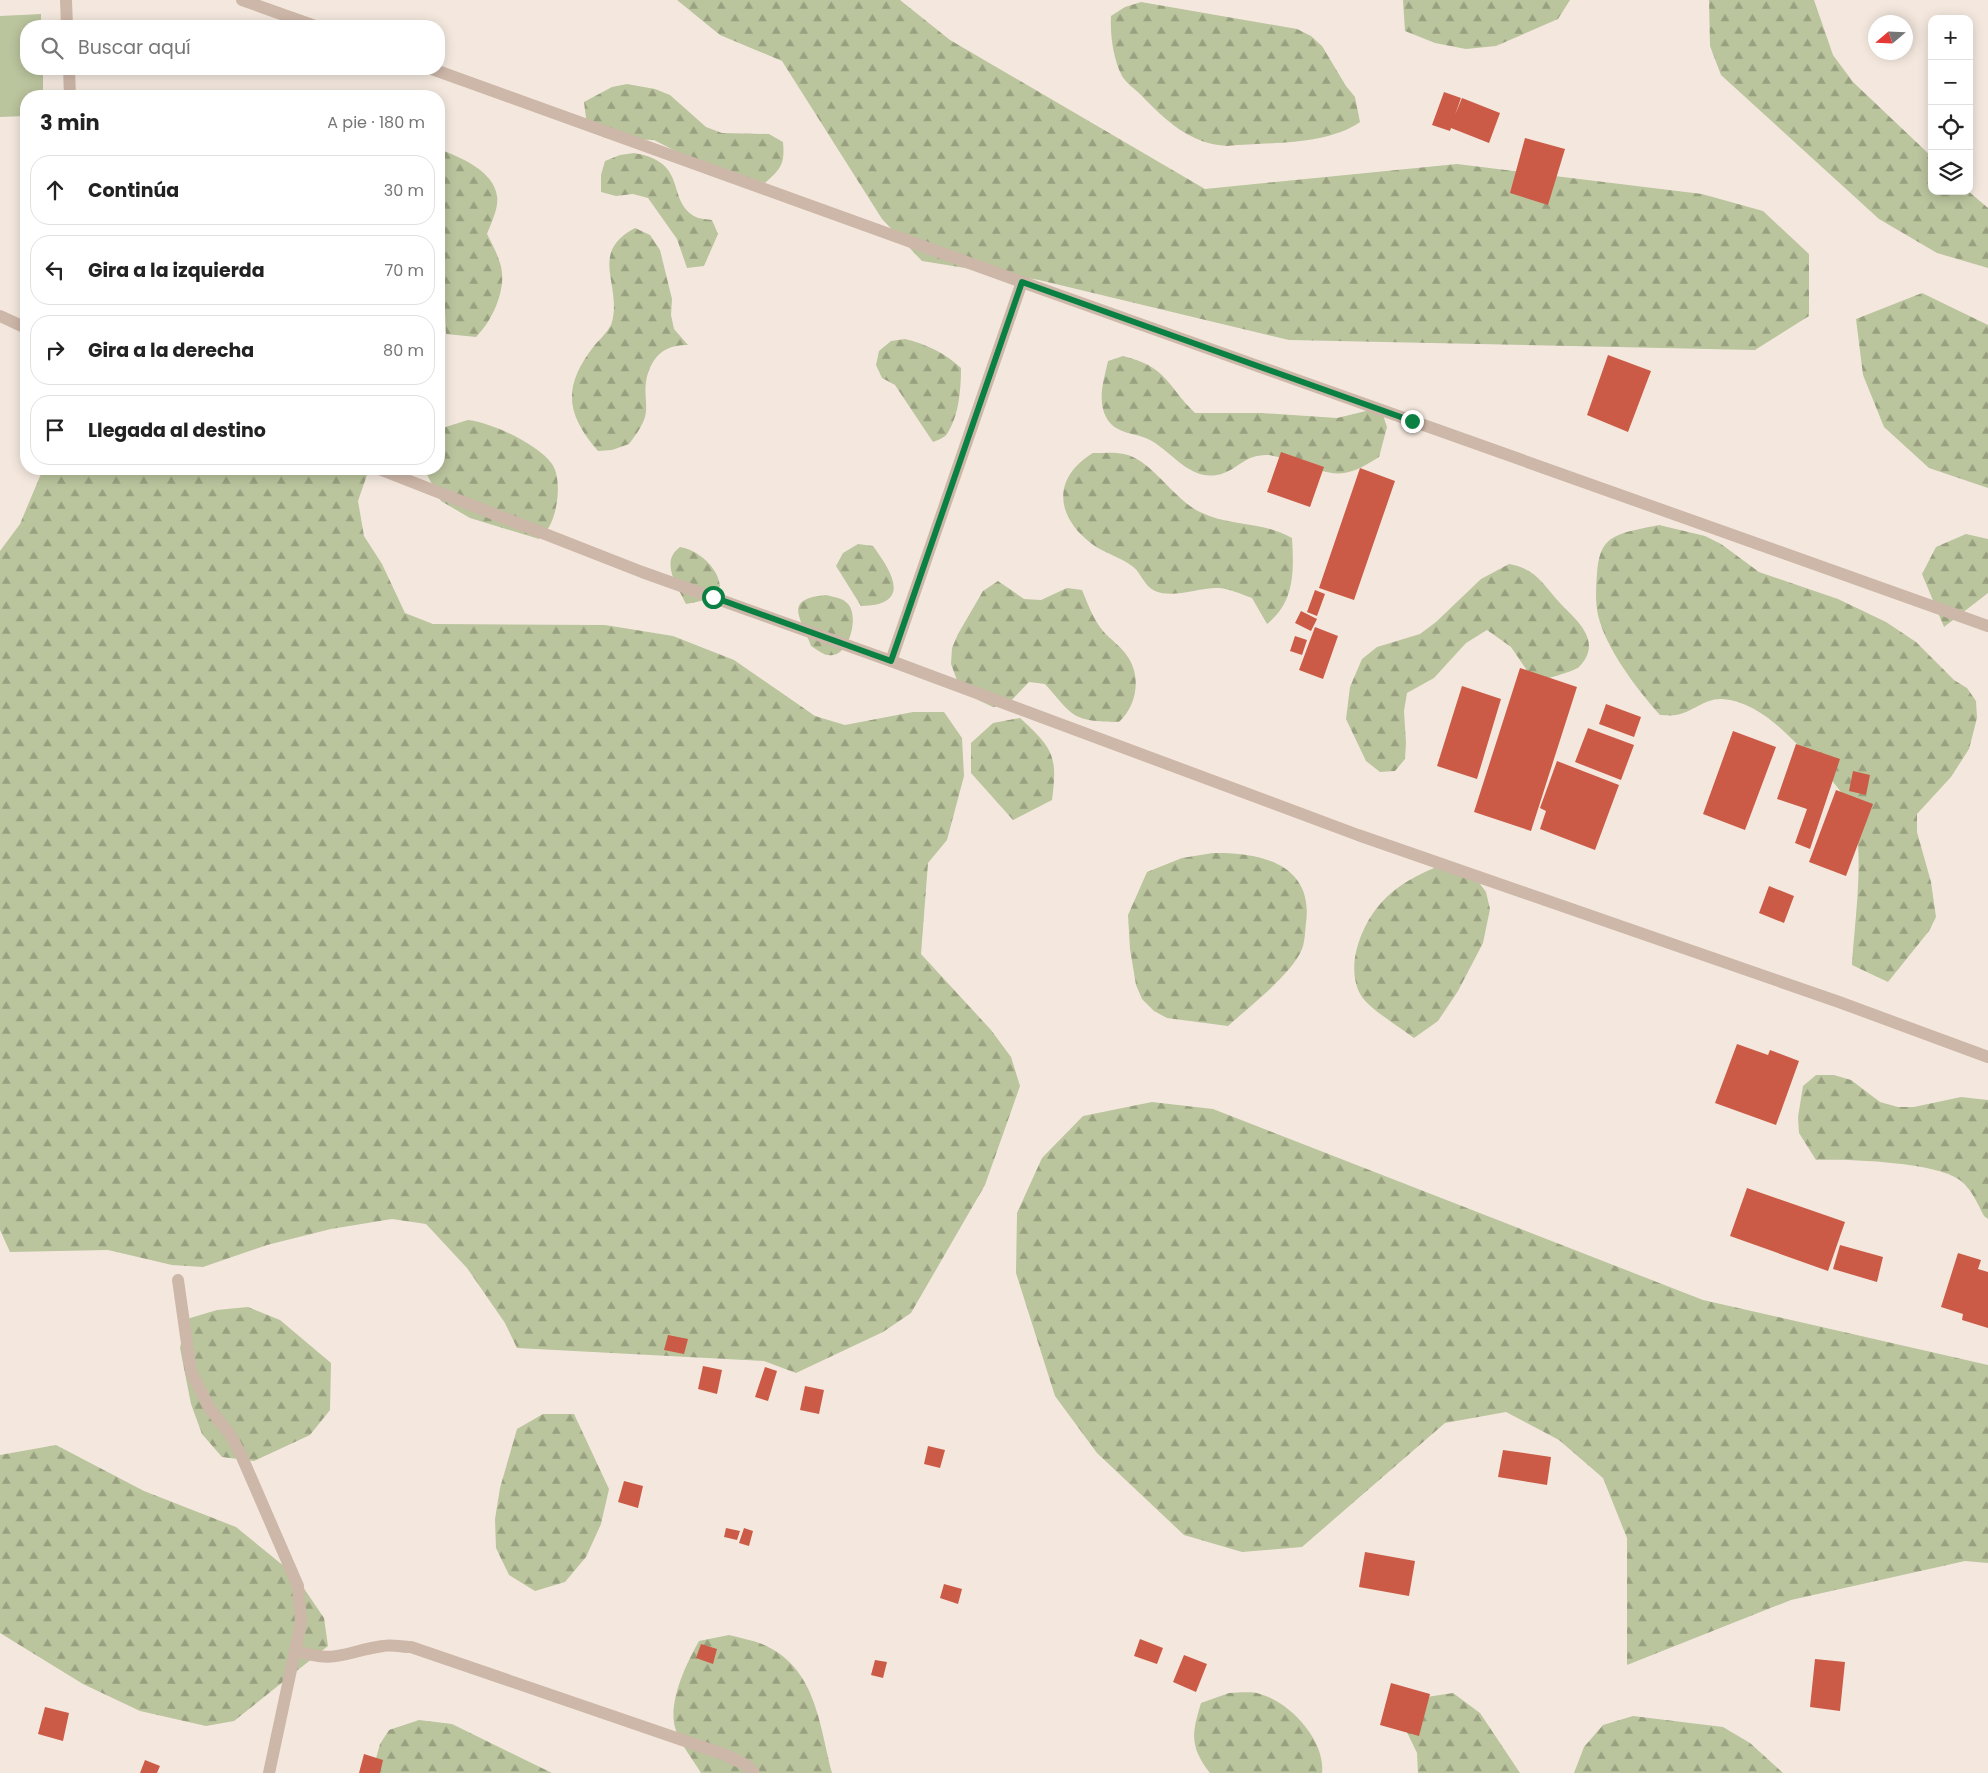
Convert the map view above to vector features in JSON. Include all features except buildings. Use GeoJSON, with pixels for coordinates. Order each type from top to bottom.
{"type":"FeatureCollection","features":[{"type":"Feature","properties":{"kind":"street"},"geometry":{"type":"LineString","coordinates":[[66,0],[67,20]]}},
{"type":"Feature","properties":{"kind":"street"},"geometry":{"type":"LineString","coordinates":[[242,0],[298,20]]}},
{"type":"Feature","properties":{"kind":"street"},"geometry":{"type":"LineString","coordinates":[[445,74],[1022,282],[1988,626]]}},
{"type":"Feature","properties":{"kind":"street"},"geometry":{"type":"LineString","coordinates":[[68,75],[70,90]]}},
{"type":"Feature","properties":{"kind":"street"},"geometry":{"type":"LineString","coordinates":[[891,661],[1022,282]]}},
{"type":"Feature","properties":{"kind":"street"},"geometry":{"type":"LineString","coordinates":[[0,316],[20,325]]}},
{"type":"Feature","properties":{"kind":"street"},"geometry":{"type":"LineString","coordinates":[[394,475],[642,572],[891,661],[1358,835],[1839,1002],[1988,1057]]}},
{"type":"Feature","properties":{"kind":"street"},"geometry":{"type":"LineString","coordinates":[[178,1280],[191,1372],[210,1409],[230,1434],[242,1457],[298,1586],[301,1623],[269,1773]]}},
{"type":"Feature","properties":{"kind":"street"},"geometry":{"type":"LineString","coordinates":[[295,1650],[314,1657],[341,1656],[385,1645],[411,1647],[723,1754],[746,1765],[754,1773]]}},
{"type":"Feature","properties":{"kind":"green space"},"geometry":{"type":"Polygon","coordinates":[[[677,0],[900,0],[950,40],[1205,189],[1457,164],[1702,194],[1763,211],[1809,254],[1809,316],[1755,350],[1289,340],[1039,280],[922,261],[882,219],[782,61],[720,35],[677,0]]]}},
{"type":"Feature","properties":{"kind":"green space"},"geometry":{"type":"Polygon","coordinates":[[[1403,0],[1570,0],[1558,19],[1496,46],[1466,49],[1435,43],[1405,31],[1403,0]]]}},
{"type":"Feature","properties":{"kind":"green space"},"geometry":{"type":"Polygon","coordinates":[[[1709,0],[1814,0],[1833,55],[1853,82],[1928,153],[1928,195],[1973,195],[1988,208],[1988,268],[1937,253],[1879,219],[1721,75],[1710,46],[1709,0]]]}},
{"type":"Feature","properties":{"kind":"green space"},"geometry":{"type":"Polygon","coordinates":[[[1141,2],[1297,29],[1311,36],[1322,46],[1346,86],[1355,97],[1360,122],[1346,130],[1331,135],[1296,142],[1227,146],[1201,141],[1190,136],[1169,122],[1126,81],[1116,62],[1111,31],[1111,16],[1125,7],[1141,2]]]}},
{"type":"Feature","properties":{"kind":"green space"},"geometry":{"type":"Polygon","coordinates":[[[41,14],[41,20],[20,20],[20,75],[43,75],[43,90],[20,90],[20,116],[0,117],[0,16],[41,14]]]}},
{"type":"Feature","properties":{"kind":"green space"},"geometry":{"type":"Polygon","coordinates":[[[627,84],[655,89],[670,95],[706,127],[722,133],[769,134],[783,142],[781,166],[765,183],[711,169],[654,140],[605,138],[593,130],[586,118],[584,102],[612,87],[627,84]]]}},
{"type":"Feature","properties":{"kind":"green space"},"geometry":{"type":"Polygon","coordinates":[[[445,151],[475,166],[490,179],[495,187],[497,196],[496,210],[487,234],[496,252],[502,272],[502,282],[497,303],[488,322],[476,337],[446,334],[445,151]]]}},
{"type":"Feature","properties":{"kind":"green space"},"geometry":{"type":"Polygon","coordinates":[[[634,153],[651,158],[663,165],[670,173],[681,202],[687,210],[698,218],[712,220],[718,234],[704,266],[687,268],[677,239],[648,198],[633,194],[616,196],[601,192],[601,175],[605,161],[620,155],[634,153]]]}},
{"type":"Feature","properties":{"kind":"green space"},"geometry":{"type":"Polygon","coordinates":[[[635,228],[650,235],[660,250],[672,299],[671,315],[674,329],[688,345],[672,347],[665,350],[655,359],[646,382],[645,417],[629,444],[612,450],[598,451],[579,424],[574,412],[573,387],[584,360],[607,332],[612,322],[614,308],[610,259],[613,248],[621,238],[635,228]]]}},
{"type":"Feature","properties":{"kind":"green space"},"geometry":{"type":"Polygon","coordinates":[[[1922,293],[1988,325],[1988,488],[1929,468],[1884,427],[1863,375],[1856,319],[1922,293]]]}},
{"type":"Feature","properties":{"kind":"green space"},"geometry":{"type":"Polygon","coordinates":[[[905,339],[935,350],[961,368],[957,411],[951,427],[946,435],[933,442],[895,385],[882,378],[876,365],[879,351],[891,341],[905,339]]]}},
{"type":"Feature","properties":{"kind":"green space"},"geometry":{"type":"Polygon","coordinates":[[[1123,356],[1138,360],[1158,371],[1195,413],[1261,413],[1337,418],[1366,411],[1382,412],[1387,427],[1379,457],[1356,470],[1346,473],[1319,470],[1282,458],[1260,455],[1217,475],[1197,473],[1188,469],[1148,439],[1114,427],[1106,417],[1103,410],[1102,397],[1108,361],[1123,356]]]}},
{"type":"Feature","properties":{"kind":"green space"},"geometry":{"type":"Polygon","coordinates":[[[468,420],[488,425],[525,442],[545,456],[552,464],[558,486],[557,504],[549,527],[539,539],[470,518],[441,501],[427,475],[445,475],[445,427],[468,420]]]}},
{"type":"Feature","properties":{"kind":"green space"},"geometry":{"type":"Polygon","coordinates":[[[1093,453],[1120,453],[1134,457],[1153,471],[1181,499],[1211,517],[1270,529],[1292,538],[1293,562],[1291,585],[1283,606],[1276,615],[1267,624],[1252,598],[1219,588],[1170,594],[1155,591],[1132,566],[1092,544],[1071,521],[1065,509],[1063,497],[1065,485],[1070,474],[1093,453]]]}},
{"type":"Feature","properties":{"kind":"green space"},"geometry":{"type":"Polygon","coordinates":[[[40,475],[367,475],[358,501],[364,536],[382,564],[405,613],[433,624],[605,625],[673,636],[734,660],[815,716],[845,725],[913,712],[944,712],[962,738],[964,776],[947,840],[928,863],[921,954],[991,1030],[1011,1057],[1020,1086],[985,1185],[911,1313],[883,1332],[796,1373],[764,1361],[517,1348],[505,1323],[467,1268],[426,1224],[392,1219],[331,1229],[267,1245],[203,1267],[172,1265],[108,1250],[10,1252],[0,1230],[0,551],[20,524],[40,475]]]}},
{"type":"Feature","properties":{"kind":"green space"},"geometry":{"type":"Polygon","coordinates":[[[1659,525],[1705,536],[1721,544],[1759,572],[1838,599],[1886,622],[1916,642],[1954,680],[1967,688],[1976,701],[1977,718],[1969,749],[1951,777],[1917,814],[1917,832],[1931,882],[1936,917],[1929,931],[1888,982],[1852,965],[1859,858],[1857,836],[1854,818],[1848,803],[1831,779],[1780,728],[1763,714],[1743,704],[1716,699],[1682,714],[1660,715],[1632,681],[1615,655],[1602,628],[1596,599],[1597,568],[1602,550],[1607,542],[1616,536],[1659,525]]]}},
{"type":"Feature","properties":{"kind":"green space"},"geometry":{"type":"Polygon","coordinates":[[[1966,534],[1988,539],[1988,593],[1944,627],[1922,574],[1936,547],[1966,534]]]}},
{"type":"Feature","properties":{"kind":"green space"},"geometry":{"type":"Polygon","coordinates":[[[858,544],[873,546],[886,566],[894,585],[893,593],[887,600],[877,604],[861,606],[836,566],[843,553],[858,544]]]}},
{"type":"Feature","properties":{"kind":"green space"},"geometry":{"type":"Polygon","coordinates":[[[680,547],[694,552],[706,560],[718,579],[720,586],[717,591],[702,601],[686,604],[675,582],[672,574],[671,560],[674,553],[680,547]]]}},
{"type":"Feature","properties":{"kind":"green space"},"geometry":{"type":"Polygon","coordinates":[[[1509,564],[1526,569],[1532,573],[1573,616],[1585,632],[1588,640],[1589,648],[1586,657],[1576,669],[1524,685],[1526,669],[1511,647],[1487,630],[1466,643],[1434,678],[1407,693],[1404,711],[1405,759],[1395,771],[1380,772],[1366,761],[1346,719],[1350,687],[1362,659],[1377,647],[1420,634],[1436,622],[1481,579],[1509,564]]]}},
{"type":"Feature","properties":{"kind":"green space"},"geometry":{"type":"Polygon","coordinates":[[[998,581],[1024,599],[1041,600],[1067,588],[1082,590],[1099,626],[1125,653],[1134,670],[1136,689],[1134,698],[1119,722],[1083,719],[1069,711],[1045,684],[1029,682],[1008,704],[993,707],[978,700],[957,680],[951,664],[952,648],[983,591],[998,581]]]}},
{"type":"Feature","properties":{"kind":"green space"},"geometry":{"type":"Polygon","coordinates":[[[826,595],[844,600],[848,604],[853,617],[853,625],[848,641],[839,653],[833,655],[822,653],[811,646],[798,612],[799,606],[803,601],[812,597],[826,595]]]}},
{"type":"Feature","properties":{"kind":"green space"},"geometry":{"type":"Polygon","coordinates":[[[1020,718],[1040,737],[1051,754],[1054,785],[1052,800],[1013,820],[971,773],[971,743],[993,723],[1020,718]]]}},
{"type":"Feature","properties":{"kind":"green space"},"geometry":{"type":"Polygon","coordinates":[[[1213,853],[1248,855],[1265,859],[1280,866],[1292,875],[1301,887],[1306,903],[1304,940],[1297,959],[1269,990],[1228,1026],[1167,1018],[1154,1011],[1142,999],[1136,985],[1130,949],[1128,915],[1147,872],[1182,858],[1213,853]]]}},
{"type":"Feature","properties":{"kind":"green space"},"geometry":{"type":"Polygon","coordinates":[[[1444,864],[1474,876],[1486,892],[1490,909],[1483,943],[1458,991],[1438,1021],[1414,1038],[1379,1013],[1362,997],[1356,985],[1355,957],[1364,928],[1381,903],[1409,880],[1444,864]]]}},
{"type":"Feature","properties":{"kind":"green space"},"geometry":{"type":"Polygon","coordinates":[[[1816,1075],[1834,1075],[1851,1080],[1880,1102],[1898,1107],[1914,1107],[1961,1097],[1988,1100],[1988,1219],[1984,1216],[1968,1188],[1961,1181],[1949,1175],[1933,1170],[1892,1163],[1816,1160],[1799,1133],[1798,1117],[1803,1086],[1816,1075]]]}},
{"type":"Feature","properties":{"kind":"green space"},"geometry":{"type":"Polygon","coordinates":[[[1152,1102],[1213,1109],[1703,1300],[1988,1365],[1988,1563],[1965,1561],[1791,1600],[1627,1665],[1627,1538],[1603,1478],[1559,1440],[1506,1412],[1445,1423],[1302,1547],[1242,1552],[1184,1535],[1097,1453],[1055,1396],[1016,1273],[1017,1213],[1042,1158],[1083,1116],[1152,1102]]]}},
{"type":"Feature","properties":{"kind":"green space"},"geometry":{"type":"Polygon","coordinates":[[[248,1307],[280,1320],[331,1363],[330,1410],[310,1435],[254,1461],[222,1457],[202,1434],[191,1404],[180,1348],[187,1319],[217,1310],[248,1307]]]}},
{"type":"Feature","properties":{"kind":"green space"},"geometry":{"type":"Polygon","coordinates":[[[543,1414],[574,1414],[609,1489],[601,1524],[586,1557],[565,1582],[535,1591],[509,1575],[496,1548],[495,1519],[500,1488],[517,1429],[543,1414]]]}},
{"type":"Feature","properties":{"kind":"green space"},"geometry":{"type":"Polygon","coordinates":[[[56,1445],[144,1491],[236,1527],[285,1567],[305,1590],[324,1618],[328,1646],[234,1721],[206,1726],[140,1711],[83,1684],[0,1633],[0,1455],[56,1445]]]}},
{"type":"Feature","properties":{"kind":"green space"},"geometry":{"type":"Polygon","coordinates":[[[729,1635],[762,1644],[780,1654],[794,1667],[812,1698],[832,1773],[701,1773],[677,1733],[674,1723],[675,1699],[683,1673],[699,1641],[729,1635]]]}},
{"type":"Feature","properties":{"kind":"green space"},"geometry":{"type":"Polygon","coordinates":[[[1249,1692],[1260,1694],[1283,1705],[1294,1714],[1304,1724],[1318,1748],[1322,1761],[1322,1773],[1210,1773],[1198,1755],[1194,1731],[1201,1703],[1229,1693],[1249,1692]]]}},
{"type":"Feature","properties":{"kind":"green space"},"geometry":{"type":"Polygon","coordinates":[[[1453,1693],[1480,1713],[1520,1773],[1418,1773],[1417,1753],[1404,1726],[1420,1698],[1453,1693]]]}},
{"type":"Feature","properties":{"kind":"green space"},"geometry":{"type":"Polygon","coordinates":[[[1633,1716],[1723,1727],[1750,1743],[1783,1773],[1574,1773],[1584,1747],[1603,1725],[1633,1716]]]}},
{"type":"Feature","properties":{"kind":"green space"},"geometry":{"type":"Polygon","coordinates":[[[419,1720],[452,1724],[552,1773],[372,1773],[380,1744],[389,1730],[419,1720]]]}},
{"type":"Feature","properties":{"kind":"route"},"geometry":{"type":"LineString","coordinates":[[713,597],[891,661],[1022,282],[1412,421]]}}]}
